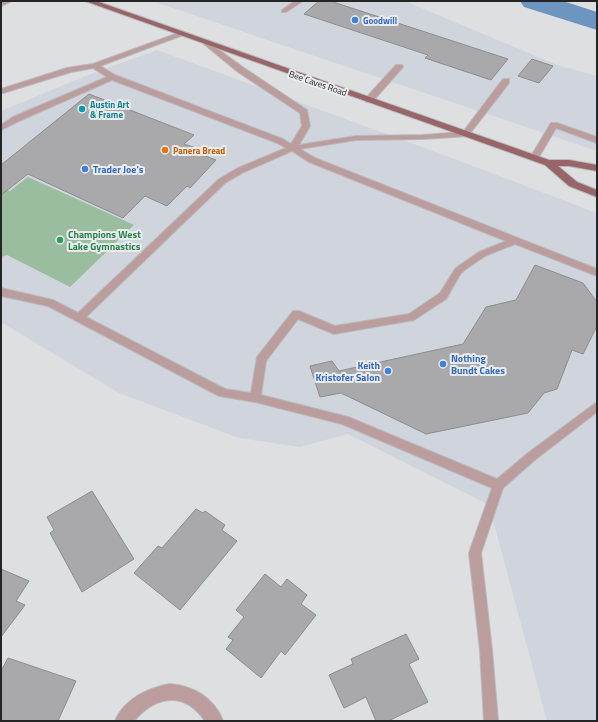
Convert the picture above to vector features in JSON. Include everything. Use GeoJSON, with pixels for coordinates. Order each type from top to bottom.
{"type":"FeatureCollection","features":[{"type":"Feature","properties":{"kind":"main road","name":"Bee Caves Road"},"geometry":{"type":"LineString","coordinates":[[89,1],[534,158],[548,164],[573,184],[597,194]]}},
{"type":"Feature","properties":{"kind":"main road","name":"Bee Caves Road"},"geometry":{"type":"LineString","coordinates":[[548,164],[569,163],[597,168]]}},
{"type":"Feature","properties":{"kind":"street"},"geometry":{"type":"LineString","coordinates":[[1,4],[8,1]]}},
{"type":"Feature","properties":{"kind":"street"},"geometry":{"type":"LineString","coordinates":[[123,721],[131,709],[146,698],[163,692],[180,692],[196,698],[209,710],[215,721]]}},
{"type":"Feature","properties":{"kind":"lane"},"geometry":{"type":"LineString","coordinates":[[284,11],[300,1]]}},
{"type":"Feature","properties":{"kind":"lane"},"geometry":{"type":"LineString","coordinates":[[4,91],[70,70],[94,66],[181,34]]}},
{"type":"Feature","properties":{"kind":"lane"},"geometry":{"type":"LineString","coordinates":[[206,43],[241,70],[304,112],[306,126],[293,148]]}},
{"type":"Feature","properties":{"kind":"lane"},"geometry":{"type":"LineString","coordinates":[[94,66],[112,77],[280,141],[312,160],[597,273]]}},
{"type":"Feature","properties":{"kind":"lane"},"geometry":{"type":"LineString","coordinates":[[369,100],[399,67]]}},
{"type":"Feature","properties":{"kind":"lane"},"geometry":{"type":"LineString","coordinates":[[1,128],[16,119],[112,77]]}},
{"type":"Feature","properties":{"kind":"lane"},"geometry":{"type":"LineString","coordinates":[[79,318],[222,181],[241,170],[293,148],[356,138],[423,137],[465,134],[506,81]]}},
{"type":"Feature","properties":{"kind":"lane"},"geometry":{"type":"LineString","coordinates":[[534,158],[554,125],[597,140]]}},
{"type":"Feature","properties":{"kind":"lane"},"geometry":{"type":"LineString","coordinates":[[255,398],[261,360],[296,314],[334,330],[411,317],[443,296],[458,271],[463,267],[482,254],[515,241]]}},
{"type":"Feature","properties":{"kind":"lane"},"geometry":{"type":"LineString","coordinates":[[1,292],[50,303],[224,393],[255,398],[344,420],[498,485]]}},
{"type":"Feature","properties":{"kind":"lane"},"geometry":{"type":"LineString","coordinates":[[491,721],[486,650],[475,553],[498,485],[532,456],[597,406]]}},
{"type":"Feature","properties":{"kind":"shaded area"},"geometry":{"type":"Polygon","coordinates":[[[152,1],[405,1],[557,65],[597,76],[597,151],[152,1]]]}},
{"type":"Feature","properties":{"kind":"shaded area"},"geometry":{"type":"Polygon","coordinates":[[[157,50],[597,213],[597,721],[547,721],[489,505],[348,434],[299,447],[239,438],[119,393],[1,322],[1,111],[88,75],[157,50]]]}},
{"type":"Feature","properties":{"kind":"green space","name":"Champions West Lake Gymnastics"},"geometry":{"type":"Polygon","coordinates":[[[28,177],[134,225],[70,287],[7,255],[1,257],[1,187],[10,191],[28,177]]]}},
{"type":"Feature","properties":{"kind":"building"},"geometry":{"type":"Polygon","coordinates":[[[319,1],[330,1],[508,59],[491,80],[425,58],[428,55],[304,14],[319,1]]]}},
{"type":"Feature","properties":{"kind":"building"},"geometry":{"type":"Polygon","coordinates":[[[532,59],[553,66],[539,83],[518,76],[532,59]]]}},
{"type":"Feature","properties":{"kind":"building","name":"Trader Joe's"},"geometry":{"type":"Polygon","coordinates":[[[89,94],[194,135],[184,144],[199,149],[195,152],[216,160],[190,188],[187,186],[167,206],[145,196],[123,218],[28,174],[1,195],[1,165],[89,94]]]}},
{"type":"Feature","properties":{"kind":"building"},"geometry":{"type":"Polygon","coordinates":[[[535,265],[583,283],[597,302],[597,326],[583,354],[572,350],[557,389],[544,393],[528,413],[426,434],[341,393],[320,397],[310,366],[332,361],[339,371],[463,344],[486,307],[516,300],[535,265]]]}},
{"type":"Feature","properties":{"kind":"building"},"geometry":{"type":"Polygon","coordinates":[[[92,491],[134,559],[82,592],[50,533],[54,530],[47,517],[92,491]]]}},
{"type":"Feature","properties":{"kind":"building"},"geometry":{"type":"Polygon","coordinates":[[[196,509],[203,513],[205,511],[225,525],[222,530],[237,541],[180,610],[134,573],[158,546],[162,548],[196,509]]]}},
{"type":"Feature","properties":{"kind":"building"},"geometry":{"type":"Polygon","coordinates":[[[1,569],[29,581],[16,601],[25,605],[1,637],[1,569]]]}},
{"type":"Feature","properties":{"kind":"building"},"geometry":{"type":"Polygon","coordinates":[[[265,574],[281,587],[287,579],[307,595],[301,604],[316,615],[285,655],[281,651],[261,678],[226,649],[233,640],[228,637],[244,617],[236,610],[265,574]]]}},
{"type":"Feature","properties":{"kind":"building"},"geometry":{"type":"Polygon","coordinates":[[[406,634],[419,659],[409,664],[428,702],[388,721],[376,721],[366,697],[344,708],[329,675],[353,664],[351,659],[406,634]]]}},
{"type":"Feature","properties":{"kind":"building"},"geometry":{"type":"Polygon","coordinates":[[[8,658],[76,681],[58,721],[1,721],[1,671],[8,658]]]}},
{"type":"Feature","properties":{"kind":"waterway"},"geometry":{"type":"LineString","coordinates":[[534,1],[597,21]]}},
{"type":"Feature","properties":{"kind":"place","name":"Goodwill"},"geometry":{"type":"Point","coordinates":[355,20]}},
{"type":"Feature","properties":{"kind":"place","name":"Austin Art & Frame"},"geometry":{"type":"Point","coordinates":[82,109]}},
{"type":"Feature","properties":{"kind":"place","name":"Panera Bread"},"geometry":{"type":"Point","coordinates":[165,150]}},
{"type":"Feature","properties":{"kind":"place","name":"Trader Joe's"},"geometry":{"type":"Point","coordinates":[85,169]}},
{"type":"Feature","properties":{"kind":"place","name":"Champions West Lake Gymnastics"},"geometry":{"type":"Point","coordinates":[60,240]}},
{"type":"Feature","properties":{"kind":"place","name":"Nothing Bundt Cakes"},"geometry":{"type":"Point","coordinates":[443,364]}},
{"type":"Feature","properties":{"kind":"place","name":"Keith Kristofer Salon"},"geometry":{"type":"Point","coordinates":[388,371]}}]}
